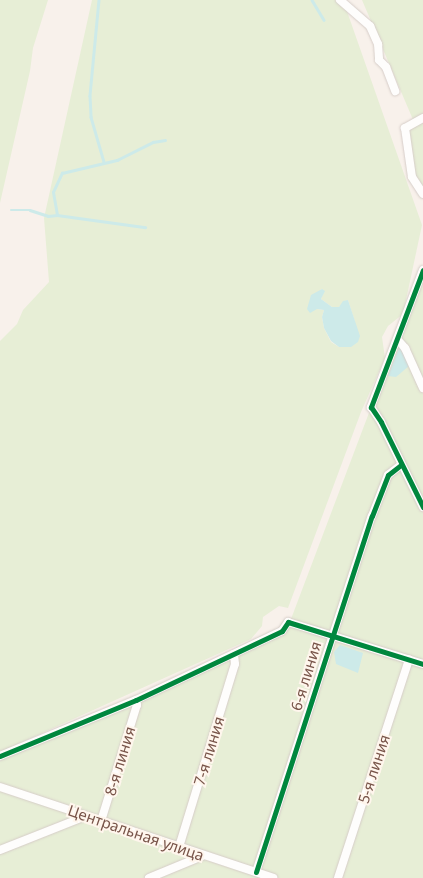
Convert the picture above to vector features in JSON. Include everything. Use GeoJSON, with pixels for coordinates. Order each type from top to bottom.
{"type":"FeatureCollection","features":[{"type":"Feature","properties":{"kind":"street"},"geometry":{"type":"LineString","coordinates":[[340,0],[370,26],[378,44],[379,60],[386,67],[395,90]]}},
{"type":"Feature","properties":{"kind":"street"},"geometry":{"type":"LineString","coordinates":[[423,118],[405,128],[412,177],[423,194]]}},
{"type":"Feature","properties":{"kind":"street"},"geometry":{"type":"LineString","coordinates":[[423,270],[398,340],[370,407],[381,422],[423,507]]}},
{"type":"Feature","properties":{"kind":"street"},"geometry":{"type":"LineString","coordinates":[[398,340],[405,348],[423,388]]}},
{"type":"Feature","properties":{"kind":"street","name":"6-я линия"},"geometry":{"type":"LineString","coordinates":[[256,872],[372,516],[388,475],[401,465]]}},
{"type":"Feature","properties":{"kind":"street"},"geometry":{"type":"LineString","coordinates":[[0,756],[136,700],[282,632],[288,622],[423,664]]}},
{"type":"Feature","properties":{"kind":"street","name":"7-я линия"},"geometry":{"type":"LineString","coordinates":[[179,848],[235,664],[234,654]]}},
{"type":"Feature","properties":{"kind":"street","name":"5-я линия"},"geometry":{"type":"LineString","coordinates":[[338,878],[409,659]]}},
{"type":"Feature","properties":{"kind":"street","name":"8-я линия"},"geometry":{"type":"LineString","coordinates":[[101,821],[137,705],[136,700]]}},
{"type":"Feature","properties":{"kind":"street","name":"Центральная улица"},"geometry":{"type":"LineString","coordinates":[[0,787],[202,856],[273,878]]}},
{"type":"Feature","properties":{"kind":"street"},"geometry":{"type":"LineString","coordinates":[[0,850],[80,820],[86,816]]}},
{"type":"Feature","properties":{"kind":"street"},"geometry":{"type":"LineString","coordinates":[[150,878],[202,856]]}},
{"type":"Feature","properties":{"kind":"green space"},"geometry":{"type":"Polygon","coordinates":[[[0,0],[48,0],[33,48],[30,71],[0,203],[0,0]]]}},
{"type":"Feature","properties":{"kind":"green space"},"geometry":{"type":"Polygon","coordinates":[[[92,0],[343,0],[422,225],[403,314],[388,326],[382,337],[385,358],[361,412],[288,608],[279,606],[263,617],[262,626],[251,639],[0,752],[0,341],[17,324],[23,310],[49,282],[44,218],[92,0]],[[321,289],[317,309],[324,310],[322,317],[324,328],[331,342],[339,347],[355,322],[348,300],[339,307],[332,307],[321,299],[324,291],[321,289]]]}},
{"type":"Feature","properties":{"kind":"green space"},"geometry":{"type":"Polygon","coordinates":[[[362,0],[423,0],[423,194],[412,177],[405,128],[414,122],[362,0]]]}},
{"type":"Feature","properties":{"kind":"green space"},"geometry":{"type":"Polygon","coordinates":[[[423,270],[423,878],[0,878],[0,756],[282,631],[291,619],[423,270]]]}},
{"type":"Feature","properties":{"kind":"water"},"geometry":{"type":"Polygon","coordinates":[[[322,289],[325,291],[321,299],[332,307],[339,307],[343,301],[348,300],[360,336],[358,342],[351,347],[339,347],[331,341],[324,328],[322,317],[324,310],[317,309],[310,313],[307,309],[311,295],[322,289]]]}},
{"type":"Feature","properties":{"kind":"water"},"geometry":{"type":"Polygon","coordinates":[[[401,348],[409,366],[396,377],[388,376],[398,350],[401,348]]]}},
{"type":"Feature","properties":{"kind":"water"},"geometry":{"type":"Polygon","coordinates":[[[340,645],[363,653],[358,673],[336,664],[334,652],[340,645]]]}},
{"type":"Feature","properties":{"kind":"waterway"},"geometry":{"type":"LineString","coordinates":[[99,0],[90,96],[91,117],[104,162]]}},
{"type":"Feature","properties":{"kind":"waterway"},"geometry":{"type":"LineString","coordinates":[[312,0],[324,20]]}},
{"type":"Feature","properties":{"kind":"waterway"},"geometry":{"type":"LineString","coordinates":[[57,215],[53,192],[62,173],[117,160],[153,142],[165,140]]}},
{"type":"Feature","properties":{"kind":"waterway"},"geometry":{"type":"LineString","coordinates":[[11,210],[30,210],[48,216],[57,215],[145,227]]}},
{"type":"Feature","properties":{"kind":"cycle path"},"geometry":{"type":"LineString","coordinates":[[423,270],[371,407],[381,422],[423,507]]}},
{"type":"Feature","properties":{"kind":"cycle path"},"geometry":{"type":"LineString","coordinates":[[256,872],[372,516],[388,475],[401,465]]}},
{"type":"Feature","properties":{"kind":"cycle path"},"geometry":{"type":"LineString","coordinates":[[0,756],[136,700],[282,631],[288,622],[423,664]]}}]}
